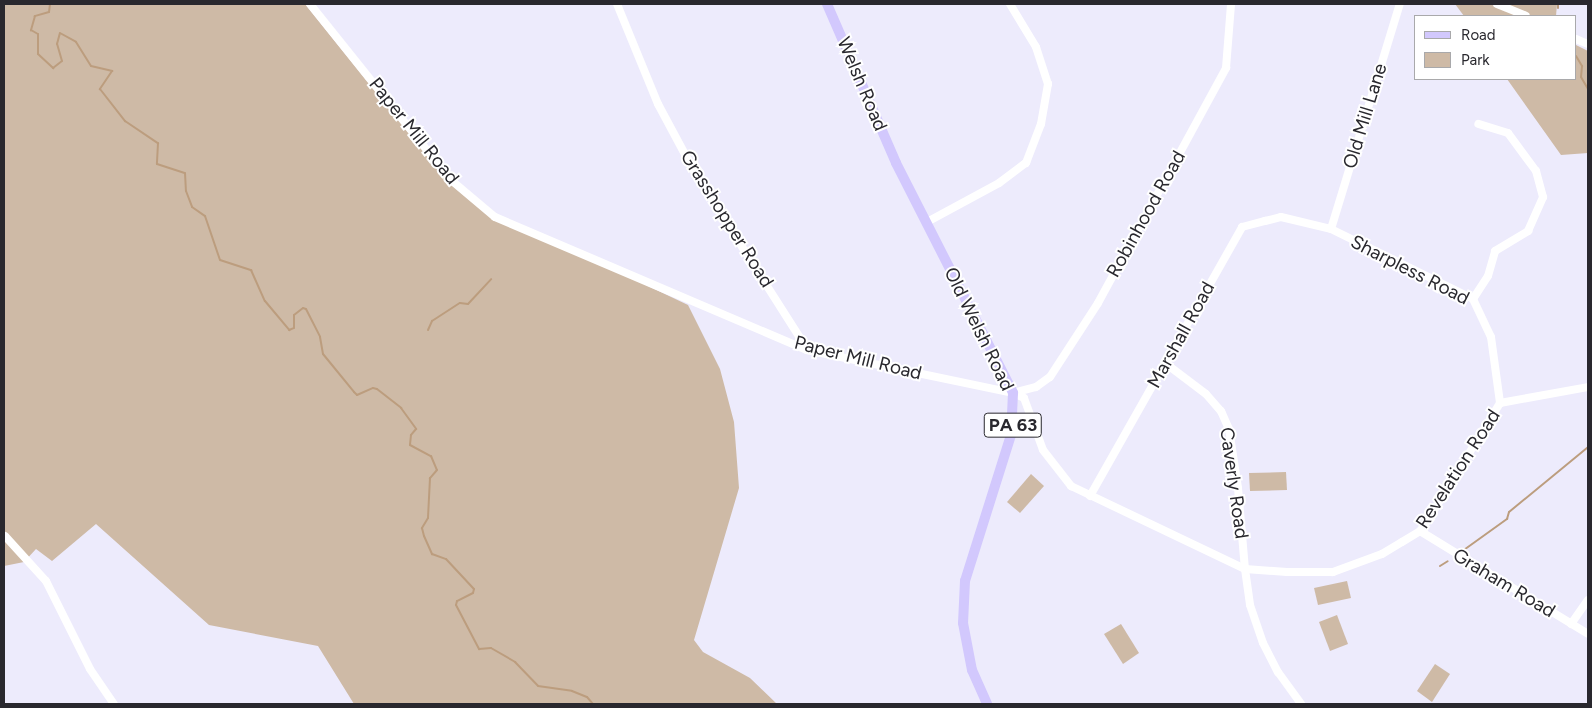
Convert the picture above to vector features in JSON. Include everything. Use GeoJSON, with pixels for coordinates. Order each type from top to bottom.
{"type":"FeatureCollection","features":[{"type":"Feature","properties":{"kind":"main road","name":"Welsh Road"},"geometry":{"type":"LineString","coordinates":[[827,4],[896,164]]}},
{"type":"Feature","properties":{"kind":"main road","name":"Old Welsh Road"},"geometry":{"type":"LineString","coordinates":[[896,164],[1013,393],[1011,435],[965,581],[963,623],[972,670],[987,704]]}},
{"type":"Feature","properties":{"kind":"street","name":"Paper Mill Road"},"geometry":{"type":"LineString","coordinates":[[310,4],[451,180],[495,217],[807,350],[1013,393]]}},
{"type":"Feature","properties":{"kind":"street","name":"Grasshopper Road"},"geometry":{"type":"LineString","coordinates":[[617,4],[658,104],[695,174],[786,311],[807,350]]}},
{"type":"Feature","properties":{"kind":"street"},"geometry":{"type":"LineString","coordinates":[[927,222],[999,183],[1026,163],[1041,124],[1048,84],[1036,47],[1010,4]]}},
{"type":"Feature","properties":{"kind":"street","name":"Robinhood Road"},"geometry":{"type":"LineString","coordinates":[[1013,393],[1036,387],[1050,377],[1098,303],[1226,68],[1231,4]]}},
{"type":"Feature","properties":{"kind":"street","name":"Old Mill Lane"},"geometry":{"type":"LineString","coordinates":[[1331,229],[1400,4]]}},
{"type":"Feature","properties":{"kind":"street"},"geometry":{"type":"LineString","coordinates":[[1497,4],[1524,15]]}},
{"type":"Feature","properties":{"kind":"street"},"geometry":{"type":"LineString","coordinates":[[1473,299],[1488,276],[1495,251],[1528,232],[1544,196],[1536,170],[1508,133],[1478,124]]}},
{"type":"Feature","properties":{"kind":"street","name":"Marshall Road"},"geometry":{"type":"LineString","coordinates":[[1090,496],[1242,227],[1282,217],[1302,220]]}},
{"type":"Feature","properties":{"kind":"street","name":"Sharpless Road"},"geometry":{"type":"LineString","coordinates":[[1302,220],[1331,229],[1473,299],[1491,337],[1500,404]]}},
{"type":"Feature","properties":{"kind":"street","name":"Caverly Road"},"geometry":{"type":"LineString","coordinates":[[1165,363],[1206,394],[1221,411],[1229,429],[1238,488],[1245,569]]}},
{"type":"Feature","properties":{"kind":"street","name":"Revelation Road"},"geometry":{"type":"LineString","coordinates":[[1245,569],[1333,572],[1382,554],[1420,532],[1500,404],[1588,387]]}},
{"type":"Feature","properties":{"kind":"street"},"geometry":{"type":"LineString","coordinates":[[1013,393],[1024,398],[1043,450],[1071,486],[1245,569],[1250,605],[1263,643],[1278,672],[1301,704]]}},
{"type":"Feature","properties":{"kind":"street","name":"Graham Road"},"geometry":{"type":"LineString","coordinates":[[1420,532],[1588,634]]}},
{"type":"Feature","properties":{"kind":"street"},"geometry":{"type":"LineString","coordinates":[[5,536],[46,581],[90,669],[114,704]]}},
{"type":"Feature","properties":{"kind":"street"},"geometry":{"type":"LineString","coordinates":[[1572,624],[1588,600]]}},
{"type":"Feature","properties":{"kind":"green space"},"geometry":{"type":"Polygon","coordinates":[[[4,4],[305,4],[449,183],[494,220],[627,276],[688,305],[720,369],[734,422],[739,488],[694,640],[703,652],[750,678],[777,704],[354,704],[318,646],[209,625],[96,524],[52,561],[36,549],[24,562],[4,566],[4,4]]]}},
{"type":"Feature","properties":{"kind":"green space"},"geometry":{"type":"Polygon","coordinates":[[[1455,4],[1557,4],[1556,15],[1463,15],[1455,4]]]}},
{"type":"Feature","properties":{"kind":"green space"},"geometry":{"type":"Polygon","coordinates":[[[1577,46],[1588,51],[1588,153],[1561,155],[1508,80],[1577,80],[1577,46]]]}},
{"type":"Feature","properties":{"kind":"green space"},"geometry":{"type":"Polygon","coordinates":[[[1286,472],[1287,490],[1250,491],[1249,473],[1286,472]]]}},
{"type":"Feature","properties":{"kind":"green space"},"geometry":{"type":"Polygon","coordinates":[[[1031,474],[1044,486],[1020,513],[1007,502],[1031,474]]]}},
{"type":"Feature","properties":{"kind":"green space"},"geometry":{"type":"Polygon","coordinates":[[[1347,581],[1351,598],[1318,605],[1314,588],[1347,581]]]}},
{"type":"Feature","properties":{"kind":"green space"},"geometry":{"type":"Polygon","coordinates":[[[1337,615],[1348,644],[1330,651],[1319,622],[1337,615]]]}},
{"type":"Feature","properties":{"kind":"green space"},"geometry":{"type":"Polygon","coordinates":[[[1121,624],[1139,653],[1123,664],[1104,634],[1121,624]]]}},
{"type":"Feature","properties":{"kind":"green space"},"geometry":{"type":"Polygon","coordinates":[[[1435,664],[1450,674],[1432,702],[1417,691],[1435,664]]]}},
{"type":"Feature","properties":{"kind":"waterway"},"geometry":{"type":"LineString","coordinates":[[50,4],[49,12],[35,16],[31,30],[38,34],[38,54],[53,68],[62,61],[57,44],[60,33],[76,42],[91,66],[112,71],[100,89],[125,121],[158,143],[157,164],[185,173],[186,191],[192,207],[205,216],[220,260],[251,270],[265,301],[289,330],[294,328],[294,315],[303,308],[306,309],[320,337],[323,354],[354,392],[357,395],[373,388],[377,389],[401,408],[416,429],[411,435],[410,445],[431,456],[437,470],[430,478],[428,518],[422,528],[424,536],[432,554],[446,559],[474,589],[473,593],[457,601],[456,605],[479,649],[491,648],[515,662],[538,686],[572,691],[587,697],[593,704]]}},
{"type":"Feature","properties":{"kind":"waterway"},"geometry":{"type":"LineString","coordinates":[[1577,58],[1582,66],[1581,77],[1588,89]]}},
{"type":"Feature","properties":{"kind":"waterway"},"geometry":{"type":"LineString","coordinates":[[428,330],[432,321],[460,303],[468,304],[491,279]]}},
{"type":"Feature","properties":{"kind":"waterway"},"geometry":{"type":"LineString","coordinates":[[1461,552],[1507,519],[1509,512],[1588,447]]}},
{"type":"Feature","properties":{"kind":"waterway"},"geometry":{"type":"LineString","coordinates":[[1440,566],[1448,561]]}}]}
